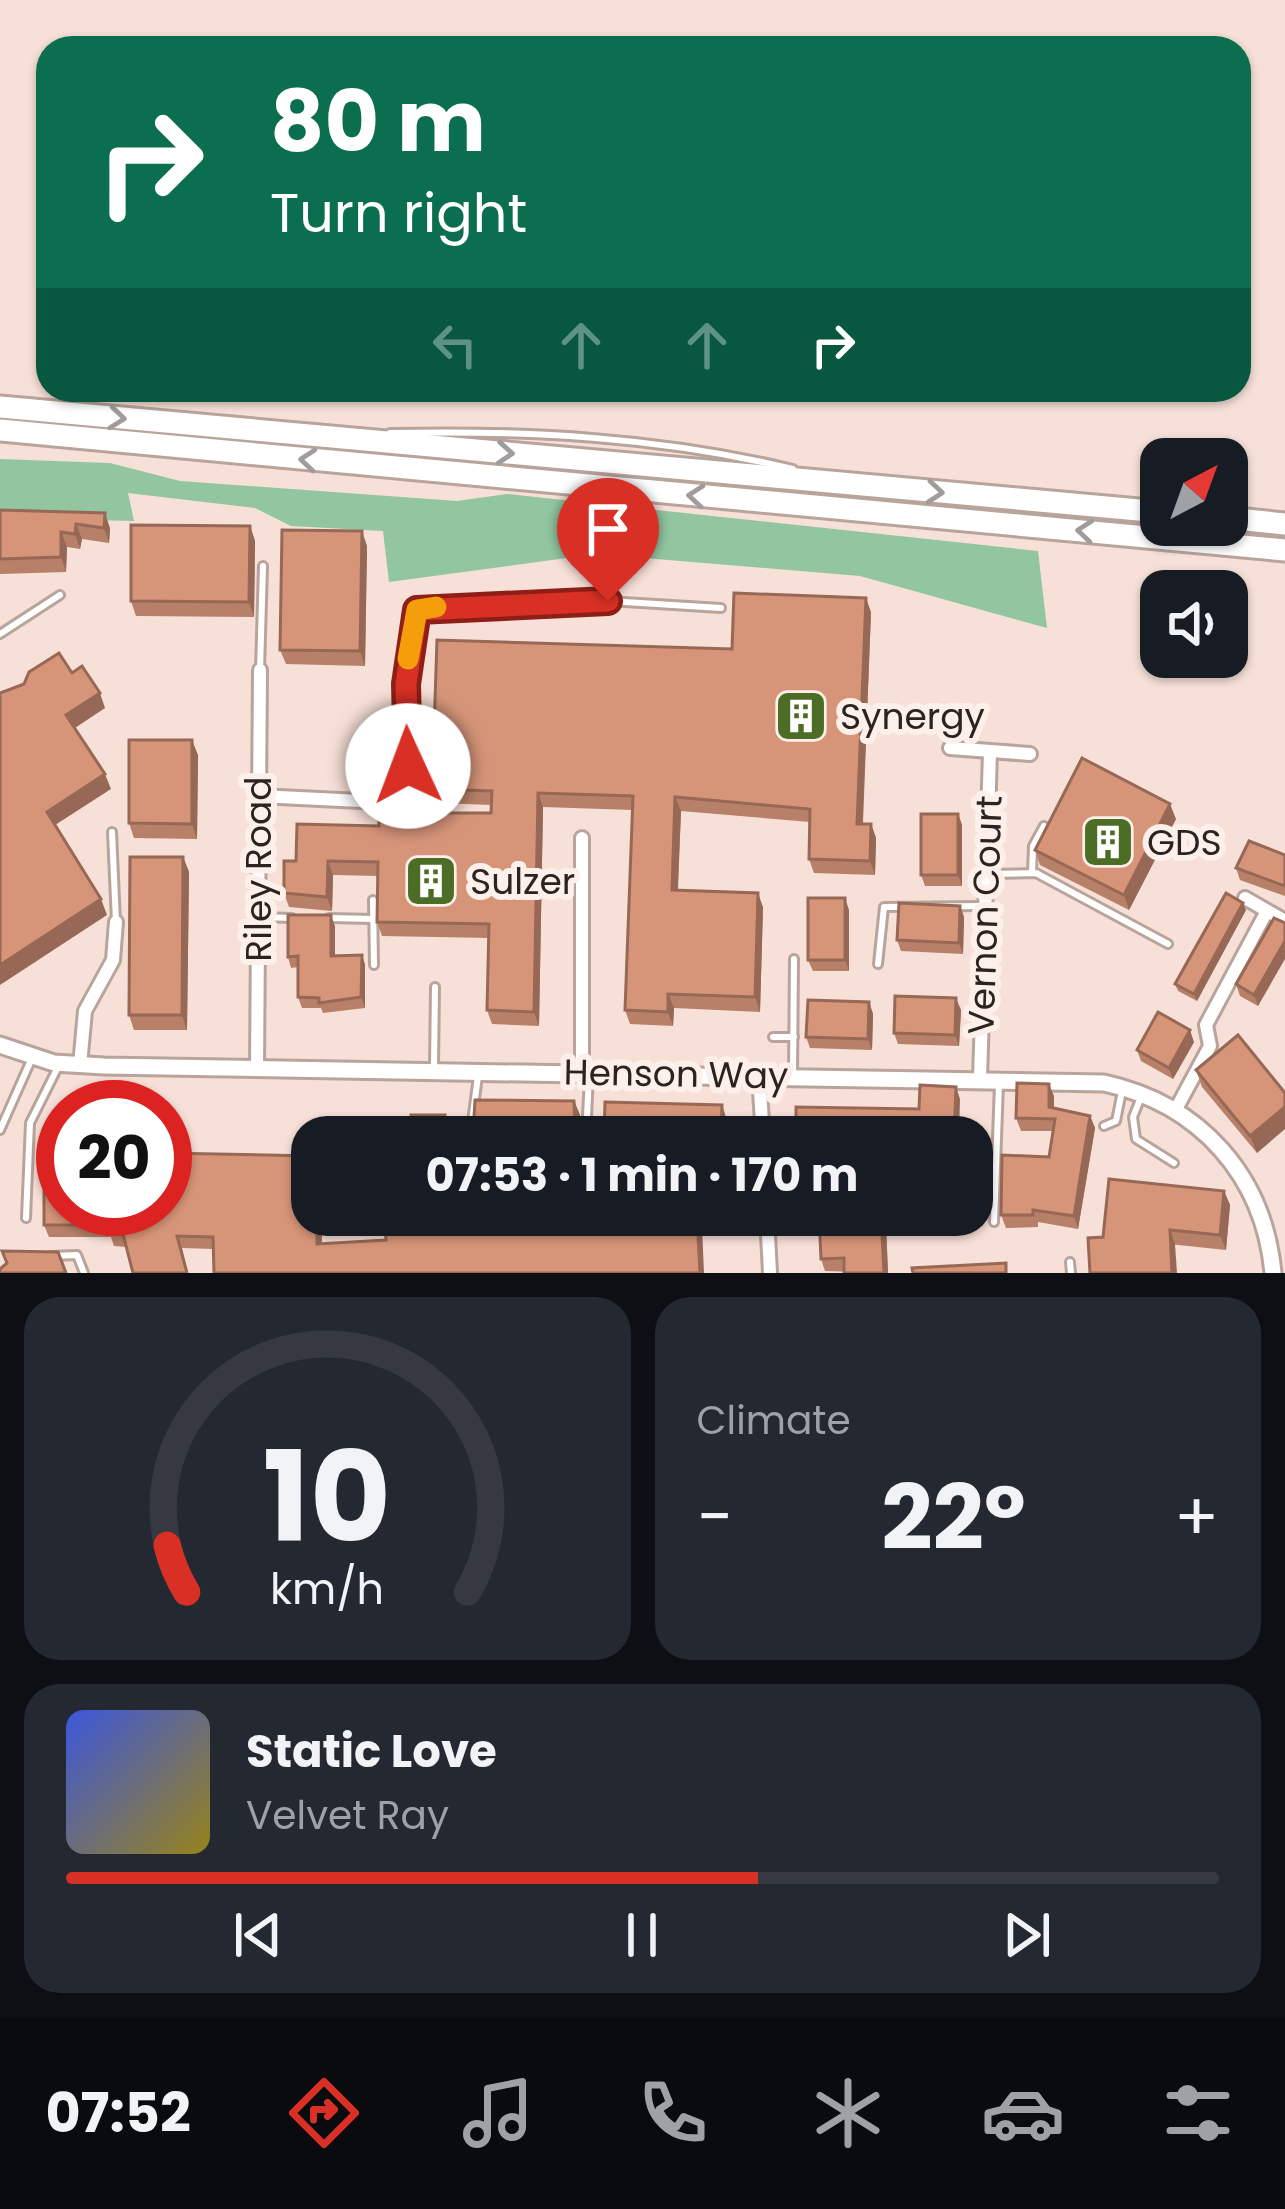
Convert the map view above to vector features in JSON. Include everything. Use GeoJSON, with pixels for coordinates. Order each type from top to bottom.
{"type":"FeatureCollection","features":[{"type":"Feature","properties":{"kind":"highway"},"geometry":{"type":"LineString","coordinates":[[0,407],[1140,510]]}},
{"type":"Feature","properties":{"kind":"highway"},"geometry":{"type":"LineString","coordinates":[[0,430],[1285,550]]}},
{"type":"Feature","properties":{"kind":"highway"},"geometry":{"type":"LineString","coordinates":[[1248,520],[1285,524]]}},
{"type":"Feature","properties":{"kind":"street","name":"Riley Road"},"geometry":{"type":"LineString","coordinates":[[257,1068],[260,670]]}},
{"type":"Feature","properties":{"kind":"street","name":"Vernon Court"},"geometry":{"type":"LineString","coordinates":[[950,748],[1030,754]]}},
{"type":"Feature","properties":{"kind":"street","name":"Vernon Court"},"geometry":{"type":"LineString","coordinates":[[980,1078],[990,752]]}},
{"type":"Feature","properties":{"kind":"street"},"geometry":{"type":"LineString","coordinates":[[258,796],[382,802]]}},
{"type":"Feature","properties":{"kind":"street"},"geometry":{"type":"LineString","coordinates":[[582,838],[586,1073]]}},
{"type":"Feature","properties":{"kind":"street"},"geometry":{"type":"LineString","coordinates":[[1245,898],[1285,921]]}},
{"type":"Feature","properties":{"kind":"street"},"geometry":{"type":"LineString","coordinates":[[1175,1111],[1210,1046],[1205,1025],[1267,911]]}},
{"type":"Feature","properties":{"kind":"street"},"geometry":{"type":"LineString","coordinates":[[80,1065],[85,1011],[113,960],[116,922]]}},
{"type":"Feature","properties":{"kind":"street","name":"Henson Way"},"geometry":{"type":"LineString","coordinates":[[0,1045],[32,1058],[80,1065],[980,1078],[1123,1087],[1175,1111],[1213,1138],[1244,1177],[1278,1249],[1274,1273]]}},
{"type":"Feature","properties":{"kind":"street"},"geometry":{"type":"LineString","coordinates":[[760,1076],[762,1116]]}},
{"type":"Feature","properties":{"kind":"street"},"geometry":{"type":"LineString","coordinates":[[768,1236],[770,1273]]}},
{"type":"Feature","properties":{"kind":"lane"},"geometry":{"type":"LineString","coordinates":[[260,670],[263,566]]}},
{"type":"Feature","properties":{"kind":"lane"},"geometry":{"type":"LineString","coordinates":[[0,634],[60,595]]}},
{"type":"Feature","properties":{"kind":"lane"},"geometry":{"type":"LineString","coordinates":[[382,802],[409,806],[406,684],[417,610],[608,601],[721,608]]}},
{"type":"Feature","properties":{"kind":"lane"},"geometry":{"type":"LineString","coordinates":[[1032,873],[1033,846],[1044,826]]}},
{"type":"Feature","properties":{"kind":"lane"},"geometry":{"type":"LineString","coordinates":[[112,832],[116,922]]}},
{"type":"Feature","properties":{"kind":"lane"},"geometry":{"type":"LineString","coordinates":[[986,874],[1032,873],[1168,944]]}},
{"type":"Feature","properties":{"kind":"lane"},"geometry":{"type":"LineString","coordinates":[[373,900],[374,965]]}},
{"type":"Feature","properties":{"kind":"lane"},"geometry":{"type":"LineString","coordinates":[[878,964],[884,907],[985,906]]}},
{"type":"Feature","properties":{"kind":"lane"},"geometry":{"type":"LineString","coordinates":[[259,917],[305,918]]}},
{"type":"Feature","properties":{"kind":"lane"},"geometry":{"type":"LineString","coordinates":[[327,918],[373,919]]}},
{"type":"Feature","properties":{"kind":"lane"},"geometry":{"type":"LineString","coordinates":[[793,1076],[794,959]]}},
{"type":"Feature","properties":{"kind":"lane"},"geometry":{"type":"LineString","coordinates":[[434,1070],[435,987]]}},
{"type":"Feature","properties":{"kind":"lane"},"geometry":{"type":"LineString","coordinates":[[773,1037],[794,1037]]}},
{"type":"Feature","properties":{"kind":"lane"},"geometry":{"type":"LineString","coordinates":[[0,1130],[32,1058]]}},
{"type":"Feature","properties":{"kind":"lane"},"geometry":{"type":"LineString","coordinates":[[26,1217],[30,1123],[59,1063]]}},
{"type":"Feature","properties":{"kind":"lane"},"geometry":{"type":"LineString","coordinates":[[472,1116],[478,1071]]}},
{"type":"Feature","properties":{"kind":"lane"},"geometry":{"type":"LineString","coordinates":[[584,1116],[586,1073]]}},
{"type":"Feature","properties":{"kind":"lane"},"geometry":{"type":"LineString","coordinates":[[994,1222],[999,1079]]}},
{"type":"Feature","properties":{"kind":"lane"},"geometry":{"type":"LineString","coordinates":[[1104,1126],[1116,1120],[1123,1087]]}},
{"type":"Feature","properties":{"kind":"lane"},"geometry":{"type":"LineString","coordinates":[[1142,1094],[1133,1118],[1136,1139],[1174,1163]]}},
{"type":"Feature","properties":{"kind":"lane"},"geometry":{"type":"LineString","coordinates":[[473,1107],[494,1107]]}},
{"type":"Feature","properties":{"kind":"lane"},"geometry":{"type":"LineString","coordinates":[[34,1257],[76,1255],[84,1273]]}},
{"type":"Feature","properties":{"kind":"lane"},"geometry":{"type":"LineString","coordinates":[[1070,1262],[1071,1273]]}},
{"type":"Feature","properties":{"kind":"green space"},"geometry":{"type":"Polygon","coordinates":[[[0,459],[110,463],[180,481],[457,501],[507,494],[1038,551],[1047,628],[860,576],[596,554],[389,582],[383,531],[291,526],[255,508],[128,493],[134,521],[0,518],[0,459]]]}},
{"type":"Feature","properties":{"kind":"building"},"geometry":{"type":"Polygon","coordinates":[[[0,510],[105,513],[104,528],[76,524],[75,534],[61,532],[61,557],[0,559],[0,510]]]}},
{"type":"Feature","properties":{"kind":"building"},"geometry":{"type":"Polygon","coordinates":[[[131,525],[250,526],[249,602],[131,601],[131,525]]]}},
{"type":"Feature","properties":{"kind":"building"},"geometry":{"type":"Polygon","coordinates":[[[282,530],[362,531],[360,651],[280,650],[282,530]]]}},
{"type":"Feature","properties":{"kind":"building"},"geometry":{"type":"Polygon","coordinates":[[[734,593],[866,598],[857,824],[871,824],[870,861],[809,859],[810,809],[675,797],[672,890],[758,893],[755,997],[668,994],[668,1012],[625,1010],[633,796],[538,793],[534,1012],[487,1010],[489,924],[377,922],[378,862],[328,861],[327,897],[284,893],[284,861],[296,861],[297,824],[379,826],[379,813],[491,813],[492,791],[432,789],[437,640],[732,649],[734,593]]]}},
{"type":"Feature","properties":{"kind":"building"},"geometry":{"type":"Polygon","coordinates":[[[59,653],[72,673],[82,666],[100,693],[66,715],[105,774],[47,812],[101,899],[0,965],[0,693],[24,684],[29,672],[59,653]]]}},
{"type":"Feature","properties":{"kind":"building"},"geometry":{"type":"Polygon","coordinates":[[[129,740],[192,740],[192,824],[129,823],[129,740]]]}},
{"type":"Feature","properties":{"kind":"building","name":"GDS"},"geometry":{"type":"Polygon","coordinates":[[[1082,758],[1170,804],[1124,895],[1035,850],[1082,758]]]}},
{"type":"Feature","properties":{"kind":"building"},"geometry":{"type":"Polygon","coordinates":[[[921,814],[958,814],[958,875],[921,875],[921,814]]]}},
{"type":"Feature","properties":{"kind":"building"},"geometry":{"type":"Polygon","coordinates":[[[1249,841],[1285,855],[1285,886],[1236,868],[1249,841]]]}},
{"type":"Feature","properties":{"kind":"building"},"geometry":{"type":"Polygon","coordinates":[[[130,857],[183,857],[182,1015],[129,1015],[130,857]]]}},
{"type":"Feature","properties":{"kind":"building"},"geometry":{"type":"Polygon","coordinates":[[[1226,893],[1243,903],[1194,994],[1175,984],[1226,893]]]}},
{"type":"Feature","properties":{"kind":"building"},"geometry":{"type":"Polygon","coordinates":[[[808,898],[845,898],[845,960],[808,960],[808,898]]]}},
{"type":"Feature","properties":{"kind":"building"},"geometry":{"type":"Polygon","coordinates":[[[899,903],[960,906],[959,943],[897,940],[899,903]]]}},
{"type":"Feature","properties":{"kind":"building"},"geometry":{"type":"Polygon","coordinates":[[[288,915],[331,915],[331,956],[362,955],[361,997],[319,1003],[319,998],[298,997],[298,956],[288,957],[288,915]]]}},
{"type":"Feature","properties":{"kind":"building"},"geometry":{"type":"Polygon","coordinates":[[[1274,918],[1285,923],[1285,941],[1254,995],[1236,984],[1274,918]]]}},
{"type":"Feature","properties":{"kind":"building"},"geometry":{"type":"Polygon","coordinates":[[[895,996],[956,998],[955,1035],[894,1033],[895,996]]]}},
{"type":"Feature","properties":{"kind":"building"},"geometry":{"type":"Polygon","coordinates":[[[808,1000],[869,1002],[868,1039],[806,1037],[808,1000]]]}},
{"type":"Feature","properties":{"kind":"building"},"geometry":{"type":"Polygon","coordinates":[[[1158,1012],[1190,1030],[1169,1068],[1137,1050],[1158,1012]]]}},
{"type":"Feature","properties":{"kind":"building"},"geometry":{"type":"Polygon","coordinates":[[[1238,1035],[1285,1093],[1285,1107],[1250,1136],[1196,1070],[1238,1035]]]}},
{"type":"Feature","properties":{"kind":"building"},"geometry":{"type":"Polygon","coordinates":[[[1017,1083],[1049,1084],[1049,1107],[1090,1116],[1074,1216],[1033,1210],[1033,1215],[1001,1215],[1002,1155],[1049,1157],[1055,1119],[1016,1118],[1017,1083]]]}},
{"type":"Feature","properties":{"kind":"building"},"geometry":{"type":"Polygon","coordinates":[[[920,1085],[956,1087],[955,1116],[796,1116],[796,1107],[919,1109],[920,1085]]]}},
{"type":"Feature","properties":{"kind":"building"},"geometry":{"type":"Polygon","coordinates":[[[475,1100],[574,1101],[574,1116],[474,1116],[475,1100]]]}},
{"type":"Feature","properties":{"kind":"building"},"geometry":{"type":"Polygon","coordinates":[[[605,1102],[722,1105],[722,1116],[605,1116],[605,1102]]]}},
{"type":"Feature","properties":{"kind":"building"},"geometry":{"type":"Polygon","coordinates":[[[192,1154],[291,1156],[291,1236],[317,1236],[317,1244],[386,1240],[386,1236],[698,1236],[700,1273],[214,1273],[213,1237],[177,1236],[192,1236],[192,1154]]]}},
{"type":"Feature","properties":{"kind":"building"},"geometry":{"type":"Polygon","coordinates":[[[1109,1179],[1224,1191],[1220,1235],[1170,1230],[1172,1273],[1090,1273],[1088,1238],[1103,1237],[1109,1179]]]}},
{"type":"Feature","properties":{"kind":"building"},"geometry":{"type":"Polygon","coordinates":[[[124,1236],[177,1236],[187,1273],[133,1273],[124,1236]]]}},
{"type":"Feature","properties":{"kind":"building"},"geometry":{"type":"Polygon","coordinates":[[[820,1236],[882,1236],[884,1273],[844,1273],[844,1258],[821,1259],[820,1236]]]}},
{"type":"Feature","properties":{"kind":"building"},"geometry":{"type":"Polygon","coordinates":[[[2,1251],[58,1252],[66,1273],[0,1273],[7,1263],[2,1251]]]}},
{"type":"Feature","properties":{"kind":"building"},"geometry":{"type":"Polygon","coordinates":[[[1006,1263],[1006,1273],[913,1273],[912,1268],[1006,1263]]]}},
{"type":"Feature","properties":{"kind":"slow traffic"},"geometry":{"type":"LineString","coordinates":[[408,659],[412,619],[417,610],[436,607]]}},
{"type":"Feature","properties":{"kind":"place","name":"Synergy"},"geometry":{"type":"Point","coordinates":[801,716]}},
{"type":"Feature","properties":{"kind":"place","name":"GDS"},"geometry":{"type":"Point","coordinates":[1108,842]}},
{"type":"Feature","properties":{"kind":"place","name":"Sulzer"},"geometry":{"type":"Point","coordinates":[431,881]}},
{"type":"Feature","properties":{"kind":"route"},"geometry":{"type":"LineString","coordinates":[[408,766],[406,684],[412,619],[417,610],[608,601]]}}]}
